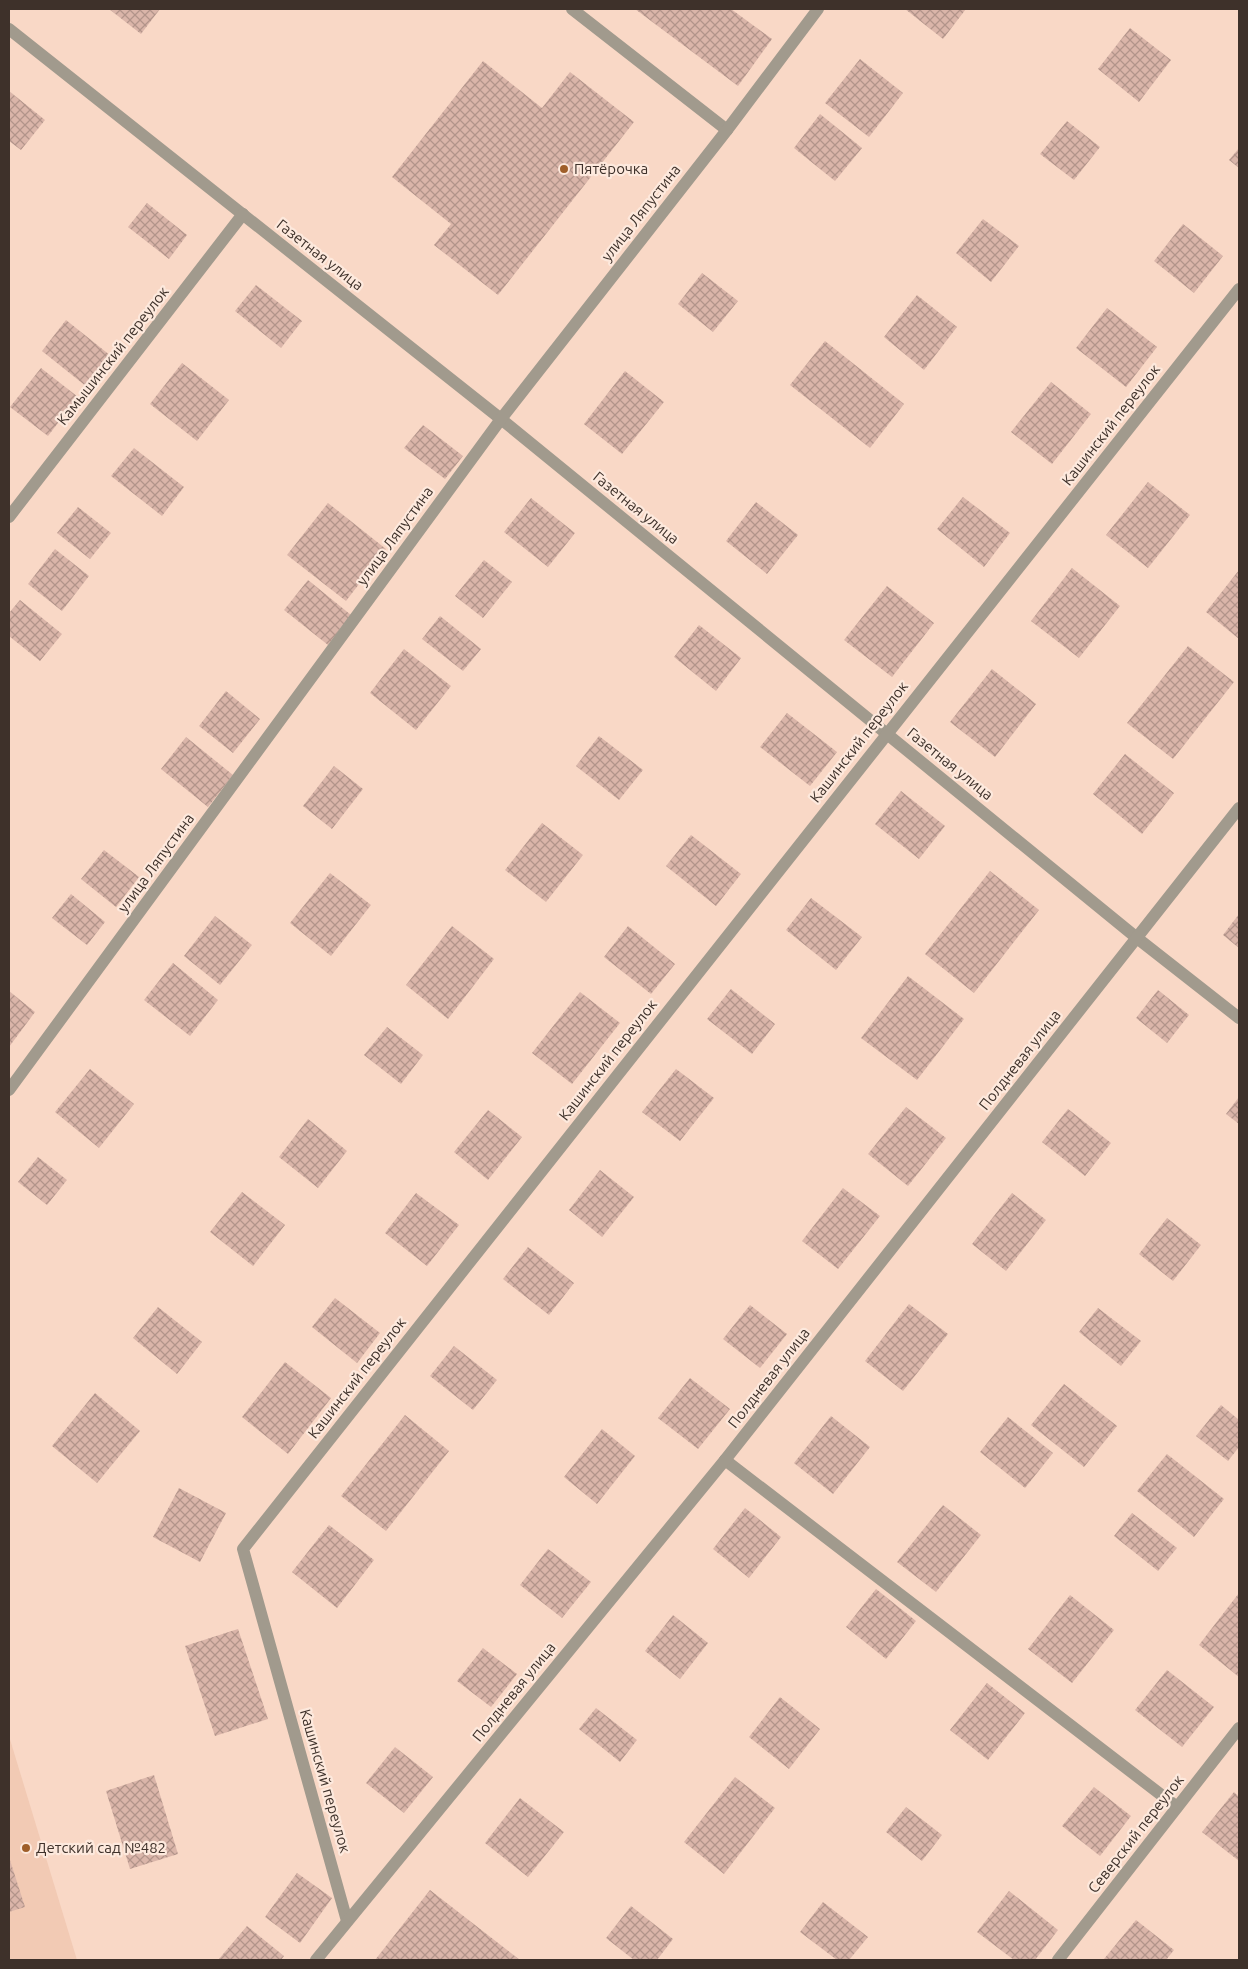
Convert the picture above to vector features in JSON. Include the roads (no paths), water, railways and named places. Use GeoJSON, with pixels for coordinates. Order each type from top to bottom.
{"type":"FeatureCollection","features":[{"type":"Feature","properties":{"kind":"street"},"geometry":{"type":"LineString","coordinates":[[572,9],[727,130]]}},
{"type":"Feature","properties":{"kind":"street","name":"улица Ляпустина"},"geometry":{"type":"LineString","coordinates":[[9,1090],[501,419],[727,130],[818,9]]}},
{"type":"Feature","properties":{"kind":"street","name":"Газетная улица"},"geometry":{"type":"LineString","coordinates":[[9,29],[501,419],[1137,938],[1239,1018]]}},
{"type":"Feature","properties":{"kind":"street","name":"Камышинский переулок"},"geometry":{"type":"LineString","coordinates":[[9,517],[243,214]]}},
{"type":"Feature","properties":{"kind":"street","name":"Кашинский переулок"},"geometry":{"type":"LineString","coordinates":[[347,1921],[243,1549],[1239,290]]}},
{"type":"Feature","properties":{"kind":"street","name":"Полдневая улица"},"geometry":{"type":"LineString","coordinates":[[316,1960],[725,1460],[1239,808]]}},
{"type":"Feature","properties":{"kind":"street"},"geometry":{"type":"LineString","coordinates":[[725,1460],[1177,1807]]}},
{"type":"Feature","properties":{"kind":"street","name":"Северский переулок"},"geometry":{"type":"LineString","coordinates":[[1058,1960],[1239,1728]]}},
{"type":"Feature","properties":{"kind":"place","name":"Пятёрочка"},"geometry":{"type":"Point","coordinates":[564,169]}},
{"type":"Feature","properties":{"kind":"place","name":"Детский сад №482"},"geometry":{"type":"Point","coordinates":[26,1848]}}]}
